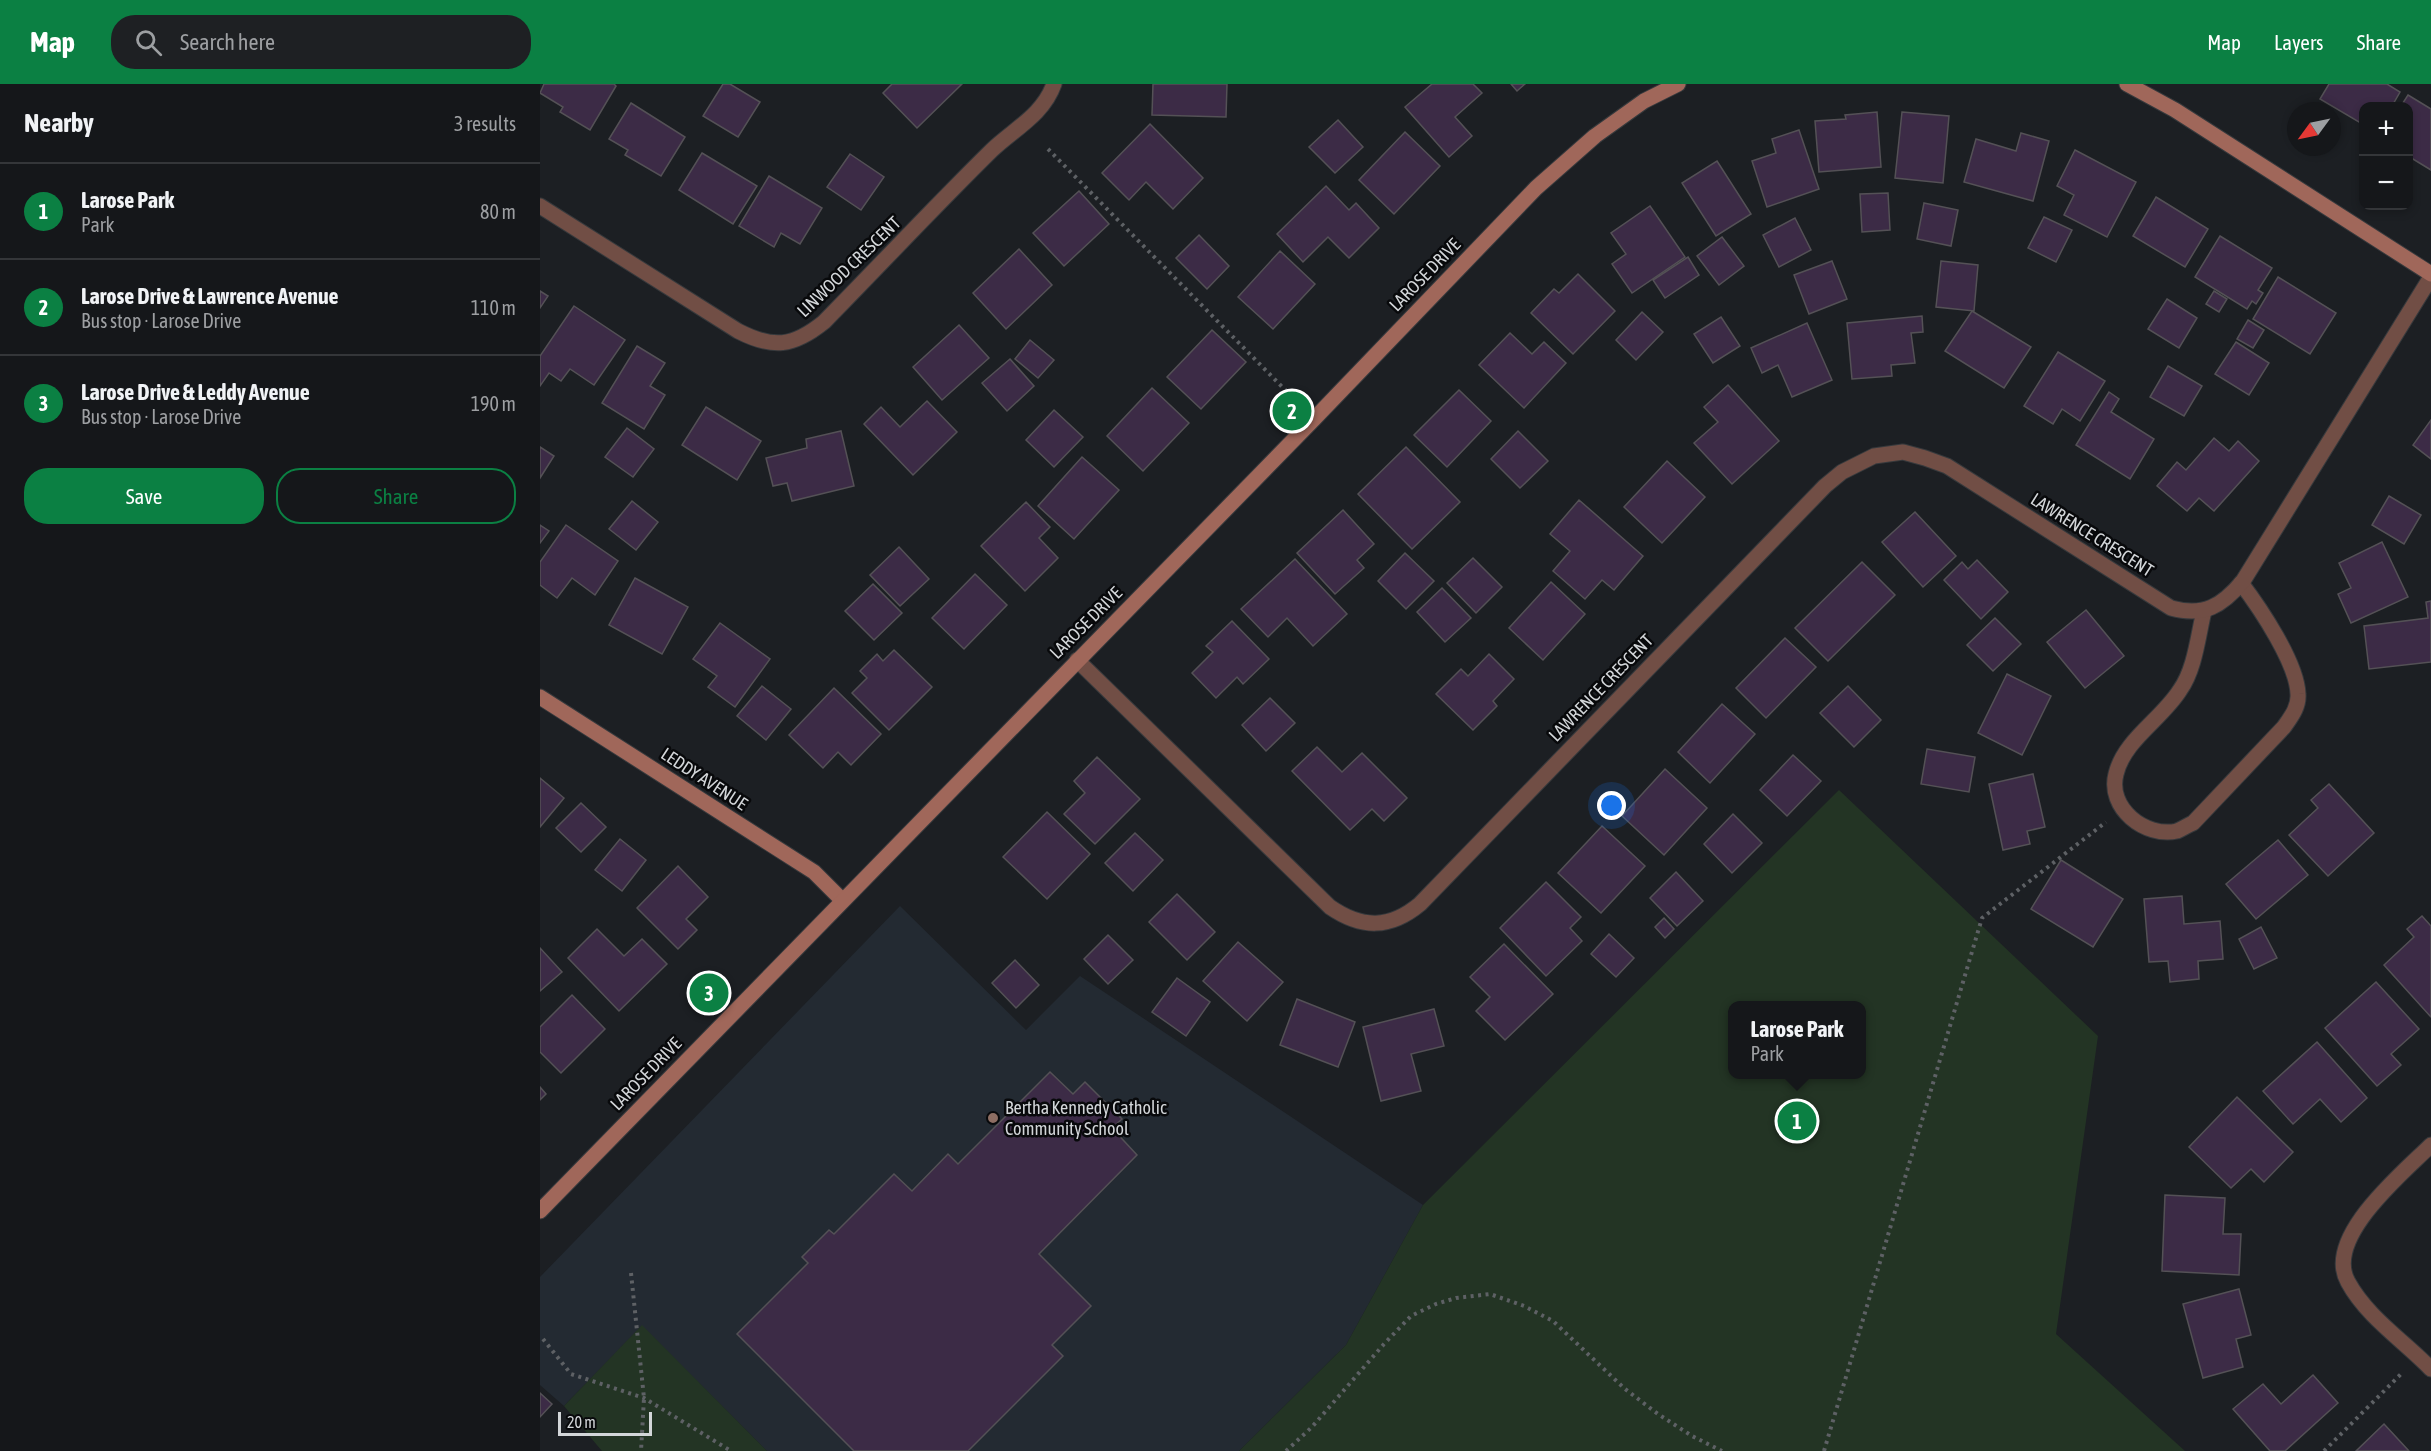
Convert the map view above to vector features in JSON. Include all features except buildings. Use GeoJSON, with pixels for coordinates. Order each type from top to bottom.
{"type":"FeatureCollection","features":[{"type":"Feature","properties":{"kind":"street","name":"LINWOOD CRESCENT"},"geometry":{"type":"LineString","coordinates":[[540,206],[738,330],[769,343],[783,344],[812,332],[824,322],[993,149],[1035,115],[1046,102],[1054,84]]}},
{"type":"Feature","properties":{"kind":"street","name":"LAROSE DRIVE"},"geometry":{"type":"LineString","coordinates":[[540,1210],[1314,419],[1499,225],[1555,170],[1617,120],[1644,101],[1678,84]]}},
{"type":"Feature","properties":{"kind":"street"},"geometry":{"type":"LineString","coordinates":[[2127,84],[2175,110],[2431,275],[2241,583],[2219,604],[2204,611],[2188,675],[2180,691],[2131,746],[2115,775],[2117,793],[2123,809],[2144,827],[2161,831],[2177,831],[2193,823],[2284,727],[2295,711],[2299,694],[2294,674],[2264,613],[2241,583]]}},
{"type":"Feature","properties":{"kind":"street","name":"LAWRENCE CRESCENT"},"geometry":{"type":"LineString","coordinates":[[1077,660],[1330,907],[1353,920],[1378,923],[1394,921],[1407,915],[1420,904],[1816,494],[1842,472],[1874,456],[1903,452],[1947,466],[2171,608],[2190,612],[2204,611]]}},
{"type":"Feature","properties":{"kind":"street","name":"LEDDY AVENUE"},"geometry":{"type":"LineString","coordinates":[[540,697],[814,872],[842,900]]}},
{"type":"Feature","properties":{"kind":"street"},"geometry":{"type":"LineString","coordinates":[[2431,1144],[2371,1206],[2357,1224],[2347,1243],[2342,1263],[2347,1280],[2369,1311],[2431,1369]]}},
{"type":"Feature","properties":{"kind":"path"},"geometry":{"type":"LineString","coordinates":[[1048,149],[1314,419]]}},
{"type":"Feature","properties":{"kind":"path"},"geometry":{"type":"LineString","coordinates":[[1824,1451],[1982,918],[2123,809]]}},
{"type":"Feature","properties":{"kind":"path"},"geometry":{"type":"LineString","coordinates":[[631,1273],[644,1398],[641,1451]]}},
{"type":"Feature","properties":{"kind":"path"},"geometry":{"type":"LineString","coordinates":[[1286,1451],[1312,1427],[1384,1344],[1411,1317],[1436,1304],[1456,1298],[1490,1294],[1524,1306],[1553,1321],[1625,1389],[1692,1436],[1722,1451]]}},
{"type":"Feature","properties":{"kind":"path"},"geometry":{"type":"LineString","coordinates":[[543,1339],[571,1374],[644,1398],[731,1451]]}},
{"type":"Feature","properties":{"kind":"path"},"geometry":{"type":"LineString","coordinates":[[2324,1451],[2419,1356]]}},
{"type":"Feature","properties":{"kind":"shaded area","name":"Bertha Kennedy Catholic Community School"},"geometry":{"type":"Polygon","coordinates":[[[900,906],[1026,1030],[1080,976],[1423,1205],[1346,1345],[1239,1451],[767,1451],[642,1326],[564,1406],[540,1385],[540,1277],[900,906]]]}},
{"type":"Feature","properties":{"kind":"green space"},"geometry":{"type":"Polygon","coordinates":[[[1839,790],[2098,1036],[2056,1334],[2185,1451],[1239,1451],[1346,1345],[1423,1205],[1839,790]]]}},
{"type":"Feature","properties":{"kind":"green space"},"geometry":{"type":"Polygon","coordinates":[[[642,1325],[767,1451],[602,1451],[564,1406],[642,1325]]]}},
{"type":"Feature","properties":{"kind":"place","name":"Larose Drive & Lawrence Avenue"},"geometry":{"type":"Point","coordinates":[1292,411]}},
{"type":"Feature","properties":{"kind":"place","name":"Larose Drive & Leddy Avenue"},"geometry":{"type":"Point","coordinates":[709,993]}},
{"type":"Feature","properties":{"kind":"place","name":"Bertha Kennedy Catholic Community School"},"geometry":{"type":"Point","coordinates":[993,1118]}},
{"type":"Feature","properties":{"kind":"place","name":"Larose Park"},"geometry":{"type":"Point","coordinates":[1797,1121]}}]}
